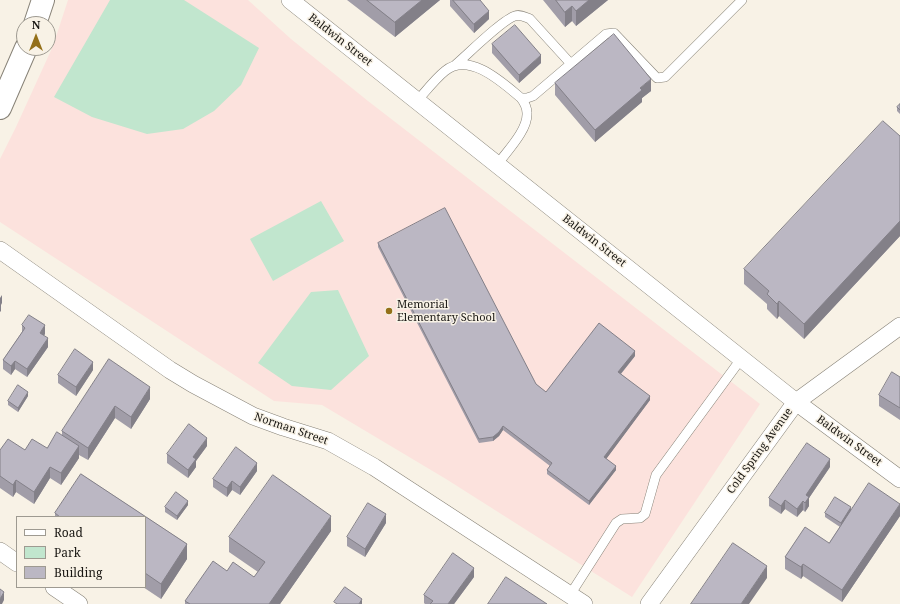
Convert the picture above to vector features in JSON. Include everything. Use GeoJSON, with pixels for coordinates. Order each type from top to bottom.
{"type":"FeatureCollection","features":[{"type":"Feature","properties":{"kind":"main road"},"geometry":{"type":"LineString","coordinates":[[38,16],[43,0]]}},
{"type":"Feature","properties":{"kind":"main road"},"geometry":{"type":"LineString","coordinates":[[0,108],[23,56]]}},
{"type":"Feature","properties":{"kind":"street","name":"Baldwin Street"},"geometry":{"type":"LineString","coordinates":[[290,0],[741,359],[900,480]]}},
{"type":"Feature","properties":{"kind":"street","name":"Norman Street"},"geometry":{"type":"LineString","coordinates":[[0,250],[170,370],[215,397],[243,411],[268,422],[328,441],[374,466],[584,604]]}},
{"type":"Feature","properties":{"kind":"street","name":"Cold Spring Avenue"},"geometry":{"type":"LineString","coordinates":[[649,604],[796,402],[900,326]]}},
{"type":"Feature","properties":{"kind":"street"},"geometry":{"type":"LineString","coordinates":[[0,551],[16,562]]}},
{"type":"Feature","properties":{"kind":"street"},"geometry":{"type":"LineString","coordinates":[[55,588],[79,604]]}},
{"type":"Feature","properties":{"kind":"lane"},"geometry":{"type":"LineString","coordinates":[[521,98],[533,96],[606,34],[614,33],[657,78],[665,77],[742,0]]}},
{"type":"Feature","properties":{"kind":"lane"},"geometry":{"type":"LineString","coordinates":[[454,66],[505,21],[515,16],[522,16],[530,19],[571,64]]}},
{"type":"Feature","properties":{"kind":"lane"},"geometry":{"type":"LineString","coordinates":[[417,101],[445,70],[464,64],[474,66],[486,72],[521,98],[527,111],[527,120],[524,129],[497,165]]}},
{"type":"Feature","properties":{"kind":"lane"},"geometry":{"type":"LineString","coordinates":[[570,595],[616,524],[622,519],[640,518],[645,514],[656,475],[741,359]]}},
{"type":"Feature","properties":{"kind":"shaded area","name":"Memorial Elementary School"},"geometry":{"type":"Polygon","coordinates":[[[68,0],[248,0],[291,39],[368,101],[760,404],[632,597],[446,479],[322,405],[274,401],[0,222],[0,159],[48,56],[56,56],[56,37],[68,0]]]}},
{"type":"Feature","properties":{"kind":"green space"},"geometry":{"type":"Polygon","coordinates":[[[110,0],[184,0],[259,48],[241,85],[214,111],[183,129],[147,134],[92,117],[54,97],[110,0]]]}},
{"type":"Feature","properties":{"kind":"green space"},"geometry":{"type":"Polygon","coordinates":[[[321,201],[344,241],[273,281],[250,239],[321,201]]]}},
{"type":"Feature","properties":{"kind":"green space"},"geometry":{"type":"Polygon","coordinates":[[[338,290],[369,356],[331,390],[292,386],[258,363],[311,292],[338,290]]]}},
{"type":"Feature","properties":{"kind":"building"},"geometry":{"type":"Polygon","coordinates":[[[367,0],[422,0],[395,22],[367,0]]]}},
{"type":"Feature","properties":{"kind":"building"},"geometry":{"type":"Polygon","coordinates":[[[453,0],[480,0],[489,11],[474,24],[453,0]]]}},
{"type":"Feature","properties":{"kind":"building"},"geometry":{"type":"Polygon","coordinates":[[[556,0],[589,0],[576,11],[572,6],[565,12],[556,0]]]}},
{"type":"Feature","properties":{"kind":"building"},"geometry":{"type":"Polygon","coordinates":[[[515,25],[541,55],[519,75],[492,44],[515,25]]]}},
{"type":"Feature","properties":{"kind":"building"},"geometry":{"type":"Polygon","coordinates":[[[614,34],[651,79],[640,88],[642,90],[595,130],[555,83],[614,34]]]}},
{"type":"Feature","properties":{"kind":"building"},"geometry":{"type":"Polygon","coordinates":[[[883,121],[900,136],[900,221],[804,324],[779,301],[777,304],[767,294],[769,291],[744,269],[883,121]]]}},
{"type":"Feature","properties":{"kind":"building"},"geometry":{"type":"Polygon","coordinates":[[[445,208],[536,384],[546,392],[599,323],[635,351],[618,372],[650,396],[604,457],[616,466],[589,501],[547,470],[552,463],[503,426],[493,437],[479,439],[378,243],[445,208]]]}},
{"type":"Feature","properties":{"kind":"building"},"geometry":{"type":"Polygon","coordinates":[[[29,315],[45,325],[40,333],[48,338],[27,369],[15,361],[11,366],[3,360],[25,328],[22,325],[29,315]]]}},
{"type":"Feature","properties":{"kind":"building"},"geometry":{"type":"Polygon","coordinates":[[[75,349],[93,362],[76,387],[58,375],[75,349]]]}},
{"type":"Feature","properties":{"kind":"building"},"geometry":{"type":"Polygon","coordinates":[[[109,359],[150,387],[131,417],[115,406],[88,448],[62,431],[109,359]]]}},
{"type":"Feature","properties":{"kind":"building"},"geometry":{"type":"Polygon","coordinates":[[[892,372],[900,377],[900,408],[879,395],[892,372]]]}},
{"type":"Feature","properties":{"kind":"building"},"geometry":{"type":"Polygon","coordinates":[[[18,385],[28,392],[18,408],[8,401],[18,385]]]}},
{"type":"Feature","properties":{"kind":"building"},"geometry":{"type":"Polygon","coordinates":[[[189,424],[207,438],[193,457],[196,459],[188,470],[167,454],[189,424]]]}},
{"type":"Feature","properties":{"kind":"building"},"geometry":{"type":"Polygon","coordinates":[[[57,432],[79,446],[61,473],[50,467],[34,492],[16,480],[13,485],[0,476],[0,450],[8,439],[25,450],[32,439],[47,448],[57,432]]]}},
{"type":"Feature","properties":{"kind":"building"},"geometry":{"type":"Polygon","coordinates":[[[807,443],[830,459],[806,495],[809,497],[805,503],[803,501],[797,509],[785,500],[781,506],[769,498],[807,443]]]}},
{"type":"Feature","properties":{"kind":"building"},"geometry":{"type":"Polygon","coordinates":[[[236,447],[257,463],[240,487],[232,481],[227,488],[213,479],[236,447]]]}},
{"type":"Feature","properties":{"kind":"building"},"geometry":{"type":"Polygon","coordinates":[[[81,474],[145,516],[59,516],[55,513],[81,474]]]}},
{"type":"Feature","properties":{"kind":"building"},"geometry":{"type":"Polygon","coordinates":[[[273,475],[331,516],[269,604],[190,604],[185,601],[213,561],[227,571],[233,562],[254,577],[265,562],[229,537],[273,475]]]}},
{"type":"Feature","properties":{"kind":"building"},"geometry":{"type":"Polygon","coordinates":[[[869,483],[900,504],[842,590],[803,564],[801,567],[785,557],[805,527],[829,543],[869,483]]]}},
{"type":"Feature","properties":{"kind":"building"},"geometry":{"type":"Polygon","coordinates":[[[176,492],[188,501],[177,516],[165,507],[176,492]]]}},
{"type":"Feature","properties":{"kind":"building"},"geometry":{"type":"Polygon","coordinates":[[[835,497],[851,507],[841,523],[825,513],[835,497]]]}},
{"type":"Feature","properties":{"kind":"building"},"geometry":{"type":"Polygon","coordinates":[[[368,503],[386,514],[365,549],[347,537],[368,503]]]}},
{"type":"Feature","properties":{"kind":"building"},"geometry":{"type":"Polygon","coordinates":[[[146,517],[187,544],[161,584],[146,574],[146,517]]]}},
{"type":"Feature","properties":{"kind":"building"},"geometry":{"type":"Polygon","coordinates":[[[733,543],[767,566],[741,604],[691,604],[733,543]]]}},
{"type":"Feature","properties":{"kind":"building"},"geometry":{"type":"Polygon","coordinates":[[[453,553],[474,568],[448,604],[430,604],[433,601],[424,595],[453,553]]]}},
{"type":"Feature","properties":{"kind":"building"},"geometry":{"type":"Polygon","coordinates":[[[506,577],[547,604],[488,604],[506,577]]]}},
{"type":"Feature","properties":{"kind":"building"},"geometry":{"type":"Polygon","coordinates":[[[345,587],[362,599],[359,604],[337,604],[334,602],[345,587]]]}},
{"type":"Feature","properties":{"kind":"building"},"geometry":{"type":"Polygon","coordinates":[[[0,589],[4,592],[0,599],[0,589]]]}},
{"type":"Feature","properties":{"kind":"place","name":"Memorial Elementary School"},"geometry":{"type":"Point","coordinates":[389,311]}}]}
